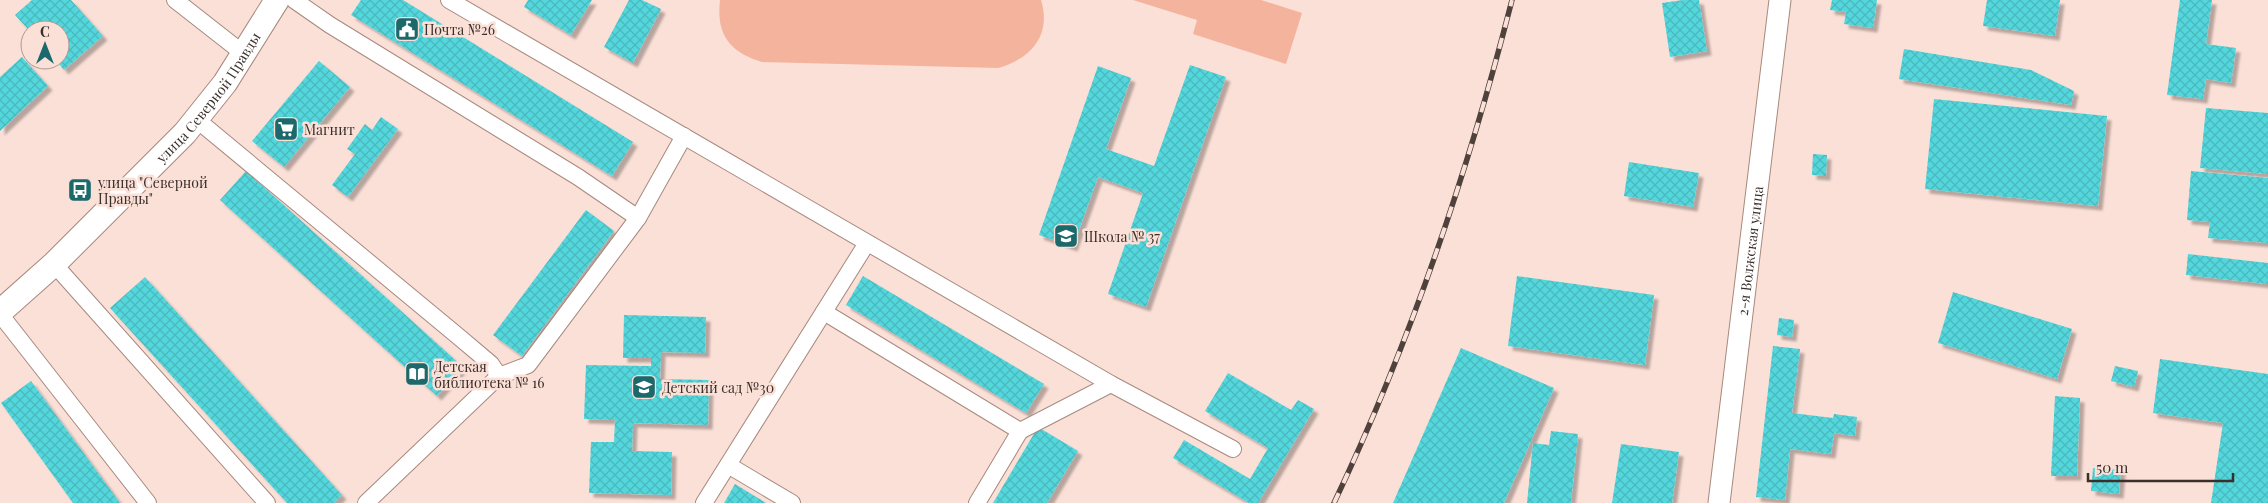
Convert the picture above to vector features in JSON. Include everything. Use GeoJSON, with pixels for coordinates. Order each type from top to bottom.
{"type":"FeatureCollection","features":[{"type":"Feature","properties":{"kind":"main road","name":"улица Северной Правды"},"geometry":{"type":"LineString","coordinates":[[0,313],[54,264],[178,140],[225,83],[277,0]]}},
{"type":"Feature","properties":{"kind":"street"},"geometry":{"type":"LineString","coordinates":[[174,0],[244,54]]}},
{"type":"Feature","properties":{"kind":"street"},"geometry":{"type":"LineString","coordinates":[[294,0],[330,25],[578,177],[638,218]]}},
{"type":"Feature","properties":{"kind":"street"},"geometry":{"type":"LineString","coordinates":[[449,0],[1110,384],[1233,449]]}},
{"type":"Feature","properties":{"kind":"street","name":"2-я Волжская улица"},"geometry":{"type":"LineString","coordinates":[[1719,503],[1780,0]]}},
{"type":"Feature","properties":{"kind":"street"},"geometry":{"type":"LineString","coordinates":[[196,119],[491,364],[499,376]]}},
{"type":"Feature","properties":{"kind":"street"},"geometry":{"type":"LineString","coordinates":[[366,503],[499,376],[528,365],[638,218],[684,136]]}},
{"type":"Feature","properties":{"kind":"street"},"geometry":{"type":"LineString","coordinates":[[704,503],[866,243]]}},
{"type":"Feature","properties":{"kind":"street"},"geometry":{"type":"LineString","coordinates":[[54,264],[266,503]]}},
{"type":"Feature","properties":{"kind":"street"},"geometry":{"type":"LineString","coordinates":[[824,312],[1020,431]]}},
{"type":"Feature","properties":{"kind":"street"},"geometry":{"type":"LineString","coordinates":[[0,313],[148,503]]}},
{"type":"Feature","properties":{"kind":"street"},"geometry":{"type":"LineString","coordinates":[[977,503],[1020,431],[1110,384]]}},
{"type":"Feature","properties":{"kind":"street"},"geometry":{"type":"LineString","coordinates":[[728,465],[792,503]]}},
{"type":"Feature","properties":{"kind":"shaded area"},"geometry":{"type":"Polygon","coordinates":[[[720,0],[1041,0],[1044,13],[1041,35],[1036,44],[1020,59],[998,68],[762,62],[741,53],[727,40],[720,23],[720,0]]]}},
{"type":"Feature","properties":{"kind":"shaded area"},"geometry":{"type":"Polygon","coordinates":[[[1133,0],[1261,0],[1302,13],[1286,64],[1193,34],[1197,20],[1133,0]]]}},
{"type":"Feature","properties":{"kind":"building"},"geometry":{"type":"Polygon","coordinates":[[[32,0],[71,0],[103,36],[70,65],[70,20],[20,20],[15,15],[32,0]]]}},
{"type":"Feature","properties":{"kind":"building"},"geometry":{"type":"Polygon","coordinates":[[[361,0],[403,0],[633,142],[612,176],[351,15],[361,0]]]}},
{"type":"Feature","properties":{"kind":"building"},"geometry":{"type":"Polygon","coordinates":[[[528,0],[592,0],[571,35],[524,7],[528,0]]]}},
{"type":"Feature","properties":{"kind":"building"},"geometry":{"type":"Polygon","coordinates":[[[629,0],[642,0],[661,9],[633,63],[604,47],[629,0]]]}},
{"type":"Feature","properties":{"kind":"building"},"geometry":{"type":"Polygon","coordinates":[[[1699,0],[1707,51],[1670,57],[1662,3],[1699,0]]]}},
{"type":"Feature","properties":{"kind":"building"},"geometry":{"type":"Polygon","coordinates":[[[1832,0],[1877,0],[1873,28],[1844,24],[1846,12],[1830,10],[1832,0]]]}},
{"type":"Feature","properties":{"kind":"building"},"geometry":{"type":"Polygon","coordinates":[[[1987,0],[2060,0],[2055,36],[1983,26],[1987,0]]]}},
{"type":"Feature","properties":{"kind":"building"},"geometry":{"type":"Polygon","coordinates":[[[2180,0],[2212,0],[2206,44],[2236,48],[2231,83],[2206,79],[2203,99],[2167,95],[2180,0]]]}},
{"type":"Feature","properties":{"kind":"building"},"geometry":{"type":"Polygon","coordinates":[[[1904,49],[2031,70],[2074,91],[2071,105],[1899,79],[1904,49]]]}},
{"type":"Feature","properties":{"kind":"building"},"geometry":{"type":"Polygon","coordinates":[[[20,59],[20,70],[34,70],[48,86],[0,131],[0,77],[20,59]]]}},
{"type":"Feature","properties":{"kind":"building"},"geometry":{"type":"Polygon","coordinates":[[[319,61],[350,87],[284,167],[252,141],[319,61]]]}},
{"type":"Feature","properties":{"kind":"building"},"geometry":{"type":"Polygon","coordinates":[[[1190,65],[1226,77],[1146,307],[1108,294],[1143,193],[1098,177],[1073,247],[1039,235],[1098,66],[1131,78],[1106,149],[1154,166],[1190,65]]]}},
{"type":"Feature","properties":{"kind":"building"},"geometry":{"type":"Polygon","coordinates":[[[1934,99],[2107,116],[2098,206],[1925,189],[1934,99]]]}},
{"type":"Feature","properties":{"kind":"building"},"geometry":{"type":"Polygon","coordinates":[[[2206,108],[2268,113],[2268,174],[2200,168],[2206,108]]]}},
{"type":"Feature","properties":{"kind":"building"},"geometry":{"type":"Polygon","coordinates":[[[381,117],[398,129],[348,197],[332,185],[355,154],[347,149],[365,124],[372,130],[381,117]]]}},
{"type":"Feature","properties":{"kind":"building"},"geometry":{"type":"Polygon","coordinates":[[[1813,154],[1827,155],[1826,176],[1812,175],[1813,154]]]}},
{"type":"Feature","properties":{"kind":"building"},"geometry":{"type":"Polygon","coordinates":[[[1629,162],[1699,173],[1693,207],[1624,196],[1629,162]]]}},
{"type":"Feature","properties":{"kind":"building"},"geometry":{"type":"Polygon","coordinates":[[[246,171],[463,367],[437,396],[220,200],[246,171]]]}},
{"type":"Feature","properties":{"kind":"building"},"geometry":{"type":"Polygon","coordinates":[[[2191,171],[2268,178],[2268,243],[2208,238],[2210,222],[2187,220],[2191,171]]]}},
{"type":"Feature","properties":{"kind":"building"},"geometry":{"type":"Polygon","coordinates":[[[586,210],[614,231],[522,356],[493,335],[586,210]]]}},
{"type":"Feature","properties":{"kind":"building"},"geometry":{"type":"Polygon","coordinates":[[[2188,254],[2268,263],[2268,284],[2186,275],[2188,254]]]}},
{"type":"Feature","properties":{"kind":"building"},"geometry":{"type":"Polygon","coordinates":[[[863,276],[1044,384],[1026,413],[846,305],[863,276]]]}},
{"type":"Feature","properties":{"kind":"building"},"geometry":{"type":"Polygon","coordinates":[[[1517,276],[1654,295],[1645,365],[1508,346],[1517,276]]]}},
{"type":"Feature","properties":{"kind":"building"},"geometry":{"type":"Polygon","coordinates":[[[145,277],[342,495],[334,503],[287,503],[110,308],[145,277]]]}},
{"type":"Feature","properties":{"kind":"building"},"geometry":{"type":"Polygon","coordinates":[[[1953,292],[2072,329],[2057,379],[1938,343],[1953,292]]]}},
{"type":"Feature","properties":{"kind":"building"},"geometry":{"type":"Polygon","coordinates":[[[624,315],[706,317],[705,353],[661,352],[660,379],[709,380],[708,425],[633,423],[632,451],[672,452],[671,495],[589,493],[591,442],[614,442],[615,420],[584,419],[586,365],[651,366],[651,358],[623,358],[624,315]]]}},
{"type":"Feature","properties":{"kind":"building"},"geometry":{"type":"Polygon","coordinates":[[[1779,318],[1794,320],[1792,337],[1777,335],[1779,318]]]}},
{"type":"Feature","properties":{"kind":"building"},"geometry":{"type":"Polygon","coordinates":[[[1773,346],[1800,349],[1792,413],[1833,418],[1834,414],[1857,417],[1855,436],[1834,433],[1831,454],[1790,449],[1785,500],[1756,497],[1773,346]]]}},
{"type":"Feature","properties":{"kind":"building"},"geometry":{"type":"Polygon","coordinates":[[[1461,348],[1554,388],[1504,503],[1393,503],[1461,348]]]}},
{"type":"Feature","properties":{"kind":"building"},"geometry":{"type":"Polygon","coordinates":[[[2160,359],[2268,374],[2268,503],[2211,503],[2223,423],[2153,413],[2160,359]]]}},
{"type":"Feature","properties":{"kind":"building"},"geometry":{"type":"Polygon","coordinates":[[[2115,366],[2138,371],[2134,387],[2111,381],[2115,366]]]}},
{"type":"Feature","properties":{"kind":"building"},"geometry":{"type":"Polygon","coordinates":[[[1228,373],[1291,410],[1298,400],[1314,409],[1258,503],[1249,503],[1173,458],[1184,440],[1250,479],[1268,448],[1205,411],[1228,373]]]}},
{"type":"Feature","properties":{"kind":"building"},"geometry":{"type":"Polygon","coordinates":[[[31,381],[120,503],[73,503],[1,403],[31,381]]]}},
{"type":"Feature","properties":{"kind":"building"},"geometry":{"type":"Polygon","coordinates":[[[2055,396],[2080,398],[2077,476],[2051,476],[2055,396]]]}},
{"type":"Feature","properties":{"kind":"building"},"geometry":{"type":"Polygon","coordinates":[[[1038,427],[1078,451],[1047,503],[993,503],[1038,427]]]}},
{"type":"Feature","properties":{"kind":"building"},"geometry":{"type":"Polygon","coordinates":[[[1551,431],[1578,434],[1571,503],[1527,503],[1533,443],[1549,445],[1551,431]]]}},
{"type":"Feature","properties":{"kind":"building"},"geometry":{"type":"Polygon","coordinates":[[[1621,444],[1679,452],[1672,503],[1612,503],[1621,444]]]}},
{"type":"Feature","properties":{"kind":"building"},"geometry":{"type":"Polygon","coordinates":[[[2093,468],[2121,470],[2119,494],[2091,491],[2093,468]]]}},
{"type":"Feature","properties":{"kind":"building"},"geometry":{"type":"Polygon","coordinates":[[[735,484],[766,503],[724,503],[735,484]]]}},
{"type":"Feature","properties":{"kind":"railway"},"geometry":{"type":"LineString","coordinates":[[1334,503],[1388,381],[1435,256],[1476,129],[1512,0]]}},
{"type":"Feature","properties":{"kind":"place","name":"Почта №26"},"geometry":{"type":"Point","coordinates":[407,29]}},
{"type":"Feature","properties":{"kind":"place","name":"Магнит"},"geometry":{"type":"Point","coordinates":[286,129]}},
{"type":"Feature","properties":{"kind":"place","name":"улица \"Северной Правды\""},"geometry":{"type":"Point","coordinates":[80,190]}},
{"type":"Feature","properties":{"kind":"place","name":"Школа № 37"},"geometry":{"type":"Point","coordinates":[1066,236]}},
{"type":"Feature","properties":{"kind":"place","name":"Детская библиотека № 16"},"geometry":{"type":"Point","coordinates":[417,374]}},
{"type":"Feature","properties":{"kind":"place","name":"Детский сад №30"},"geometry":{"type":"Point","coordinates":[644,387]}}]}
